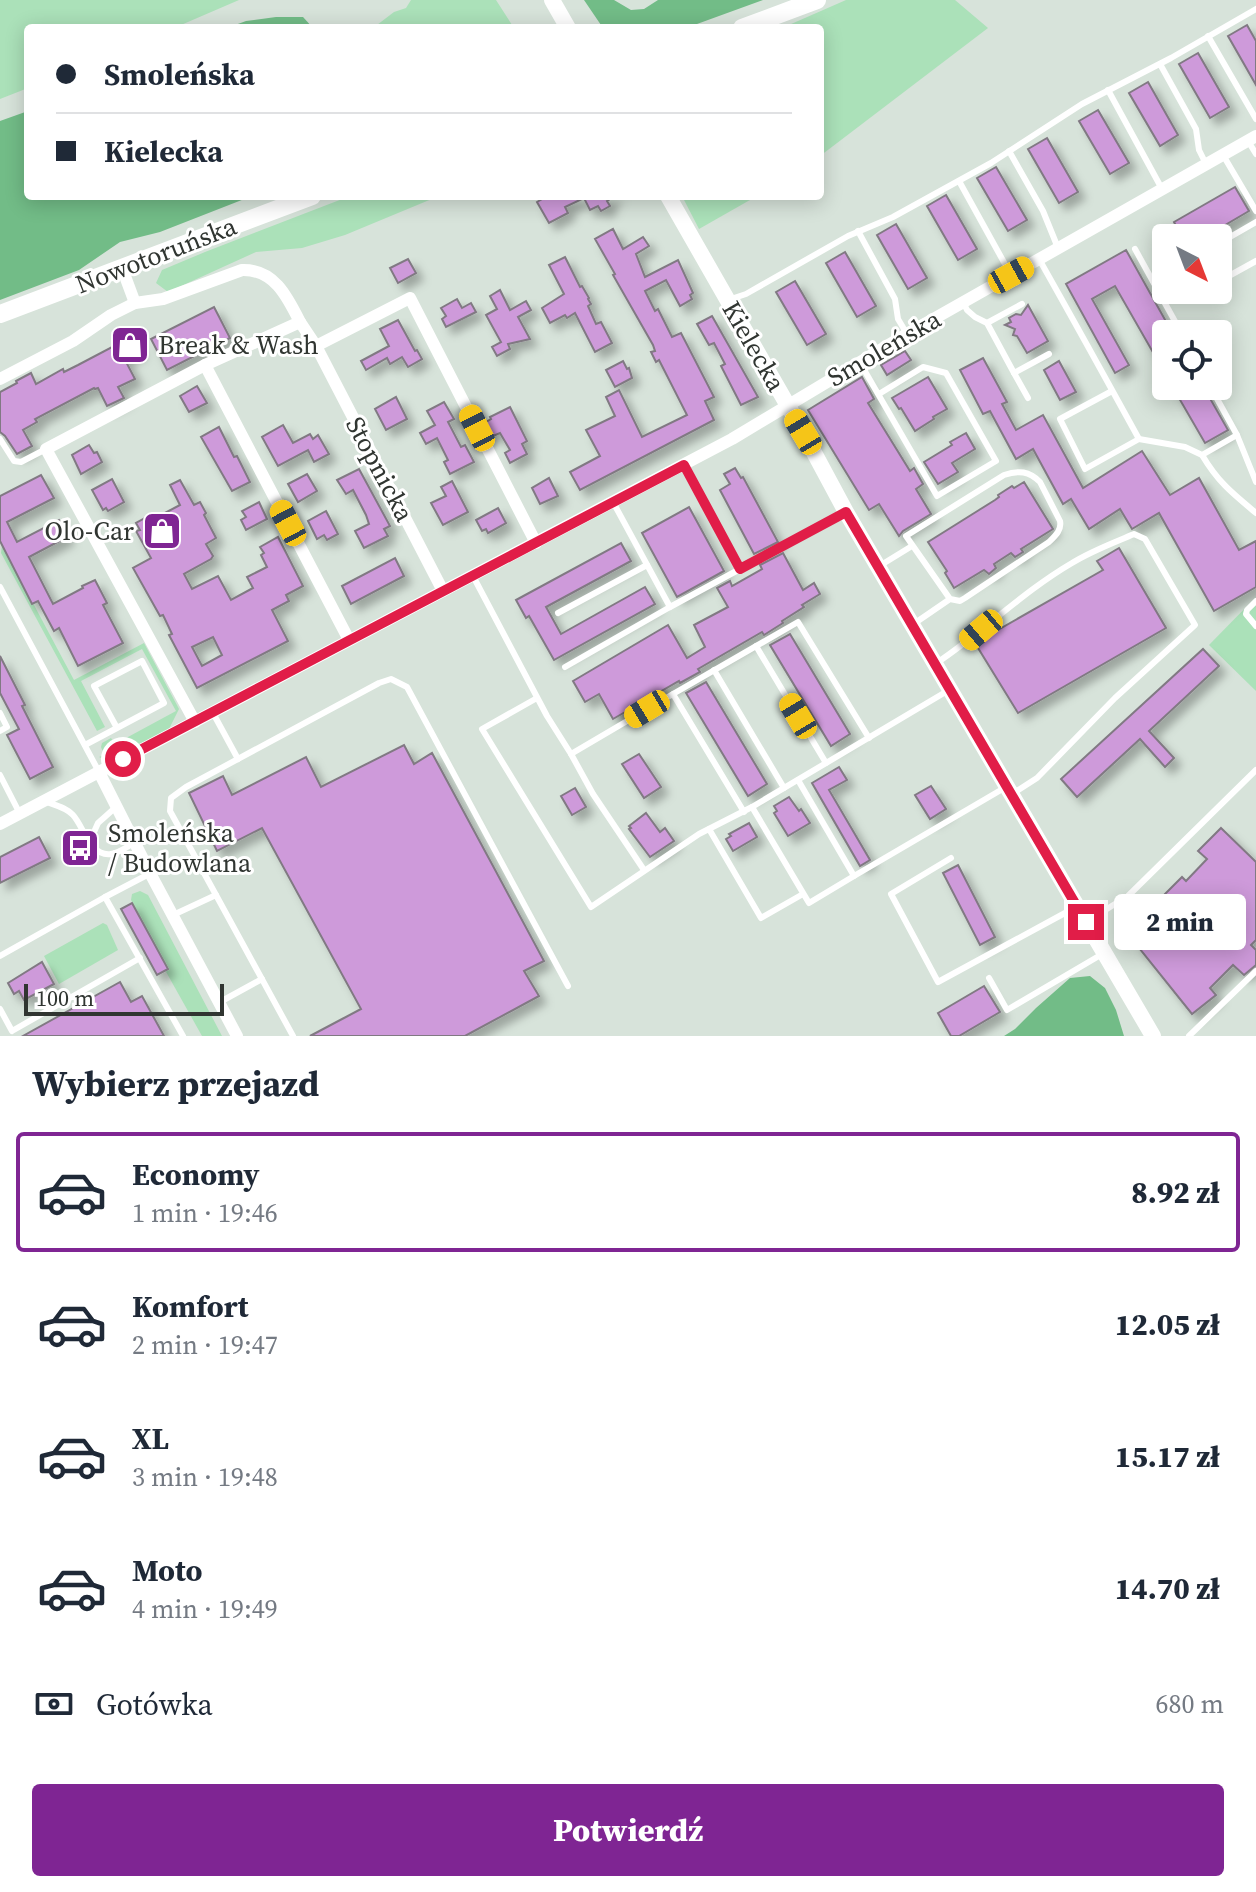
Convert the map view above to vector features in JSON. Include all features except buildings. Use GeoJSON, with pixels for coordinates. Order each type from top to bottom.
{"type":"FeatureCollection","features":[{"type":"Feature","properties":{"kind":"main road"},"geometry":{"type":"LineString","coordinates":[[753,24],[817,0]]}},
{"type":"Feature","properties":{"kind":"main road","name":"Nowotoruńska"},"geometry":{"type":"LineString","coordinates":[[0,314],[301,200]]}},
{"type":"Feature","properties":{"kind":"street"},"geometry":{"type":"LineString","coordinates":[[552,0],[566,24]]}},
{"type":"Feature","properties":{"kind":"street","name":"Smoleńska"},"geometry":{"type":"LineString","coordinates":[[0,824],[744,433],[859,361],[1252,138]]}},
{"type":"Feature","properties":{"kind":"street","name":"Kielecka"},"geometry":{"type":"LineString","coordinates":[[670,200],[846,512],[1153,1036]]}},
{"type":"Feature","properties":{"kind":"street"},"geometry":{"type":"LineString","coordinates":[[0,379],[73,341],[135,303],[122,268]]}},
{"type":"Feature","properties":{"kind":"street","name":"Stopnicka"},"geometry":{"type":"LineString","coordinates":[[135,303],[163,299],[242,270],[264,273],[283,292],[316,346],[443,591]]}},
{"type":"Feature","properties":{"kind":"street"},"geometry":{"type":"LineString","coordinates":[[316,346],[410,298],[536,543]]}},
{"type":"Feature","properties":{"kind":"street"},"geometry":{"type":"LineString","coordinates":[[195,722],[46,449],[205,365],[300,322]]}},
{"type":"Feature","properties":{"kind":"street"},"geometry":{"type":"LineString","coordinates":[[205,365],[349,640]]}},
{"type":"Feature","properties":{"kind":"street"},"geometry":{"type":"LineString","coordinates":[[99,772],[237,1036]]}},
{"type":"Feature","properties":{"kind":"lane"},"geometry":{"type":"LineString","coordinates":[[728,300],[746,294],[858,231],[893,217],[959,181],[1082,104],[1256,9]]}},
{"type":"Feature","properties":{"kind":"lane"},"geometry":{"type":"LineString","coordinates":[[1208,36],[1256,119]]}},
{"type":"Feature","properties":{"kind":"lane"},"geometry":{"type":"LineString","coordinates":[[1160,64],[1196,129],[1199,150],[1206,164]]}},
{"type":"Feature","properties":{"kind":"lane"},"geometry":{"type":"LineString","coordinates":[[1108,90],[1163,189]]}},
{"type":"Feature","properties":{"kind":"lane"},"geometry":{"type":"LineString","coordinates":[[1252,138],[1256,154]]}},
{"type":"Feature","properties":{"kind":"lane"},"geometry":{"type":"LineString","coordinates":[[1009,151],[1043,211],[1058,248]]}},
{"type":"Feature","properties":{"kind":"lane"},"geometry":{"type":"LineString","coordinates":[[1223,155],[1256,211]]}},
{"type":"Feature","properties":{"kind":"lane"},"geometry":{"type":"LineString","coordinates":[[959,181],[1011,275]]}},
{"type":"Feature","properties":{"kind":"lane"},"geometry":{"type":"LineString","coordinates":[[1232,236],[1256,222]]}},
{"type":"Feature","properties":{"kind":"lane"},"geometry":{"type":"LineString","coordinates":[[858,231],[895,299],[898,319],[907,334]]}},
{"type":"Feature","properties":{"kind":"lane"},"geometry":{"type":"LineString","coordinates":[[1135,249],[1152,279]]}},
{"type":"Feature","properties":{"kind":"lane"},"geometry":{"type":"LineString","coordinates":[[1039,259],[1139,439]]}},
{"type":"Feature","properties":{"kind":"lane"},"geometry":{"type":"LineString","coordinates":[[1232,274],[1256,261]]}},
{"type":"Feature","properties":{"kind":"lane"},"geometry":{"type":"LineString","coordinates":[[963,302],[967,310],[987,323],[1028,398]]}},
{"type":"Feature","properties":{"kind":"lane"},"geometry":{"type":"LineString","coordinates":[[987,323],[1022,304]]}},
{"type":"Feature","properties":{"kind":"lane"},"geometry":{"type":"LineString","coordinates":[[1014,373],[1049,354]]}},
{"type":"Feature","properties":{"kind":"lane"},"geometry":{"type":"LineString","coordinates":[[859,361],[937,496],[996,461],[946,373],[923,367],[879,394]]}},
{"type":"Feature","properties":{"kind":"lane"},"geometry":{"type":"LineString","coordinates":[[1112,391],[1060,419],[1085,469],[1139,439],[1185,447],[1202,455],[1225,488],[1256,513]]}},
{"type":"Feature","properties":{"kind":"lane"},"geometry":{"type":"LineString","coordinates":[[1218,400],[1237,435],[1256,482]]}},
{"type":"Feature","properties":{"kind":"lane"},"geometry":{"type":"LineString","coordinates":[[1202,455],[1237,435]]}},
{"type":"Feature","properties":{"kind":"lane"},"geometry":{"type":"LineString","coordinates":[[0,439],[14,461],[21,462],[46,449]]}},
{"type":"Feature","properties":{"kind":"lane"},"geometry":{"type":"LineString","coordinates":[[684,465],[740,569]]}},
{"type":"Feature","properties":{"kind":"lane"},"geometry":{"type":"LineString","coordinates":[[1018,471],[1036,477],[1060,521],[1060,529],[1049,542],[960,601],[950,599],[912,546],[906,536],[997,479],[1018,471]]}},
{"type":"Feature","properties":{"kind":"lane"},"geometry":{"type":"LineString","coordinates":[[997,479],[1003,489]]}},
{"type":"Feature","properties":{"kind":"lane"},"geometry":{"type":"LineString","coordinates":[[613,502],[670,607]]}},
{"type":"Feature","properties":{"kind":"lane"},"geometry":{"type":"LineString","coordinates":[[565,667],[846,512]]}},
{"type":"Feature","properties":{"kind":"lane"},"geometry":{"type":"LineString","coordinates":[[752,807],[809,903],[1037,778],[1115,698],[1195,625],[1145,539],[1134,534],[1073,562],[935,664]]}},
{"type":"Feature","properties":{"kind":"lane"},"geometry":{"type":"LineString","coordinates":[[878,567],[912,546]]}},
{"type":"Feature","properties":{"kind":"lane"},"geometry":{"type":"LineString","coordinates":[[558,613],[647,565]]}},
{"type":"Feature","properties":{"kind":"lane"},"geometry":{"type":"LineString","coordinates":[[473,576],[537,698],[593,794],[644,870]]}},
{"type":"Feature","properties":{"kind":"lane"},"geometry":{"type":"LineString","coordinates":[[0,587],[3,599],[99,772]]}},
{"type":"Feature","properties":{"kind":"lane"},"geometry":{"type":"LineString","coordinates":[[912,625],[950,599]]}},
{"type":"Feature","properties":{"kind":"lane"},"geometry":{"type":"LineString","coordinates":[[1256,601],[1246,614],[1256,626]]}},
{"type":"Feature","properties":{"kind":"lane"},"geometry":{"type":"LineString","coordinates":[[571,754],[798,622],[869,738]]}},
{"type":"Feature","properties":{"kind":"lane"},"geometry":{"type":"LineString","coordinates":[[756,646],[826,763]]}},
{"type":"Feature","properties":{"kind":"lane"},"geometry":{"type":"LineString","coordinates":[[85,745],[117,728],[164,703],[142,661],[94,686],[117,728]]}},
{"type":"Feature","properties":{"kind":"lane"},"geometry":{"type":"LineString","coordinates":[[714,670],[784,788]]}},
{"type":"Feature","properties":{"kind":"lane"},"geometry":{"type":"LineString","coordinates":[[293,1036],[170,811],[171,798],[186,787],[391,679],[407,687],[568,986]]}},
{"type":"Feature","properties":{"kind":"lane"},"geometry":{"type":"LineString","coordinates":[[537,698],[482,729],[591,907],[709,829],[744,812],[949,690]]}},
{"type":"Feature","properties":{"kind":"lane"},"geometry":{"type":"LineString","coordinates":[[673,694],[744,812]]}},
{"type":"Feature","properties":{"kind":"lane"},"geometry":{"type":"LineString","coordinates":[[212,712],[238,759]]}},
{"type":"Feature","properties":{"kind":"lane"},"geometry":{"type":"LineString","coordinates":[[0,713],[7,727],[0,731]]}},
{"type":"Feature","properties":{"kind":"lane"},"geometry":{"type":"LineString","coordinates":[[1086,922],[1128,896],[1256,770]]}},
{"type":"Feature","properties":{"kind":"lane"},"geometry":{"type":"LineString","coordinates":[[0,775],[20,814]]}},
{"type":"Feature","properties":{"kind":"lane"},"geometry":{"type":"LineString","coordinates":[[798,780],[854,876]]}},
{"type":"Feature","properties":{"kind":"lane"},"geometry":{"type":"LineString","coordinates":[[44,801],[73,816],[96,850],[114,854],[134,843]]}},
{"type":"Feature","properties":{"kind":"lane"},"geometry":{"type":"LineString","coordinates":[[90,841],[98,823],[117,807]]}},
{"type":"Feature","properties":{"kind":"lane"},"geometry":{"type":"LineString","coordinates":[[709,829],[761,918],[803,894]]}},
{"type":"Feature","properties":{"kind":"lane"},"geometry":{"type":"LineString","coordinates":[[951,858],[891,894],[938,982],[1076,907]]}},
{"type":"Feature","properties":{"kind":"lane"},"geometry":{"type":"LineString","coordinates":[[0,956],[150,873]]}},
{"type":"Feature","properties":{"kind":"lane"},"geometry":{"type":"LineString","coordinates":[[173,915],[216,895]]}},
{"type":"Feature","properties":{"kind":"lane"},"geometry":{"type":"LineString","coordinates":[[105,897],[183,1036]]}},
{"type":"Feature","properties":{"kind":"lane"},"geometry":{"type":"LineString","coordinates":[[989,978],[1007,1010],[1104,953]]}},
{"type":"Feature","properties":{"kind":"lane"},"geometry":{"type":"LineString","coordinates":[[0,1009],[12,1031],[140,958]]}},
{"type":"Feature","properties":{"kind":"lane"},"geometry":{"type":"LineString","coordinates":[[1189,1036],[1256,971]]}},
{"type":"Feature","properties":{"kind":"lane"},"geometry":{"type":"LineString","coordinates":[[219,1002],[262,979]]}},
{"type":"Feature","properties":{"kind":"green space"},"geometry":{"type":"Polygon","coordinates":[[[0,0],[239,0],[183,24],[24,24],[24,90],[0,99],[0,0]]]}},
{"type":"Feature","properties":{"kind":"green space"},"geometry":{"type":"Polygon","coordinates":[[[411,0],[496,0],[511,24],[378,24],[394,12],[406,8],[411,0]]]}},
{"type":"Feature","properties":{"kind":"green space"},"geometry":{"type":"Polygon","coordinates":[[[584,0],[614,0],[631,10],[644,9],[658,0],[763,0],[697,24],[600,24],[584,0]]]}},
{"type":"Feature","properties":{"kind":"green space"},"geometry":{"type":"Polygon","coordinates":[[[846,0],[955,0],[988,28],[824,153],[824,24],[791,24],[846,0]]]}},
{"type":"Feature","properties":{"kind":"green space"},"geometry":{"type":"Polygon","coordinates":[[[303,17],[309,24],[238,24],[303,17]]]}},
{"type":"Feature","properties":{"kind":"green space"},"geometry":{"type":"Polygon","coordinates":[[[24,112],[24,200],[242,200],[160,232],[120,242],[79,270],[0,300],[0,121],[24,112]]]}},
{"type":"Feature","properties":{"kind":"green space"},"geometry":{"type":"Polygon","coordinates":[[[340,200],[429,200],[345,235],[302,248],[256,252],[168,292],[156,283],[162,270],[340,200]]]}},
{"type":"Feature","properties":{"kind":"green space"},"geometry":{"type":"Polygon","coordinates":[[[684,200],[750,200],[699,229],[684,200]]]}},
{"type":"Feature","properties":{"kind":"green space"},"geometry":{"type":"Polygon","coordinates":[[[2,545],[74,680],[144,643],[179,709],[169,729],[108,761],[99,757],[104,755],[102,743],[111,738],[115,744],[176,711],[142,649],[81,681],[105,727],[97,731],[1,553],[2,545]]]}},
{"type":"Feature","properties":{"kind":"green space"},"geometry":{"type":"Polygon","coordinates":[[[1256,597],[1256,691],[1209,645],[1256,597]]]}},
{"type":"Feature","properties":{"kind":"green space"},"geometry":{"type":"Polygon","coordinates":[[[140,891],[148,895],[222,1036],[202,1036],[131,900],[132,894],[140,891]]]}},
{"type":"Feature","properties":{"kind":"green space"},"geometry":{"type":"Polygon","coordinates":[[[103,923],[107,925],[118,950],[59,984],[44,956],[103,923]]]}},
{"type":"Feature","properties":{"kind":"green space"},"geometry":{"type":"Polygon","coordinates":[[[1090,976],[1105,988],[1124,1036],[1004,1036],[1070,978],[1090,976]]]}},
{"type":"Feature","properties":{"kind":"place","name":"Break & Wash"},"geometry":{"type":"Point","coordinates":[130,345]}},
{"type":"Feature","properties":{"kind":"place","name":"Olo-Car"},"geometry":{"type":"Point","coordinates":[162,531]}},
{"type":"Feature","properties":{"kind":"place","name":"Smoleńska / Budowlana"},"geometry":{"type":"Point","coordinates":[80,848]}},
{"type":"Feature","properties":{"kind":"route"},"geometry":{"type":"LineString","coordinates":[[123,759],[684,465],[740,569],[846,512],[1086,922]]}}]}
